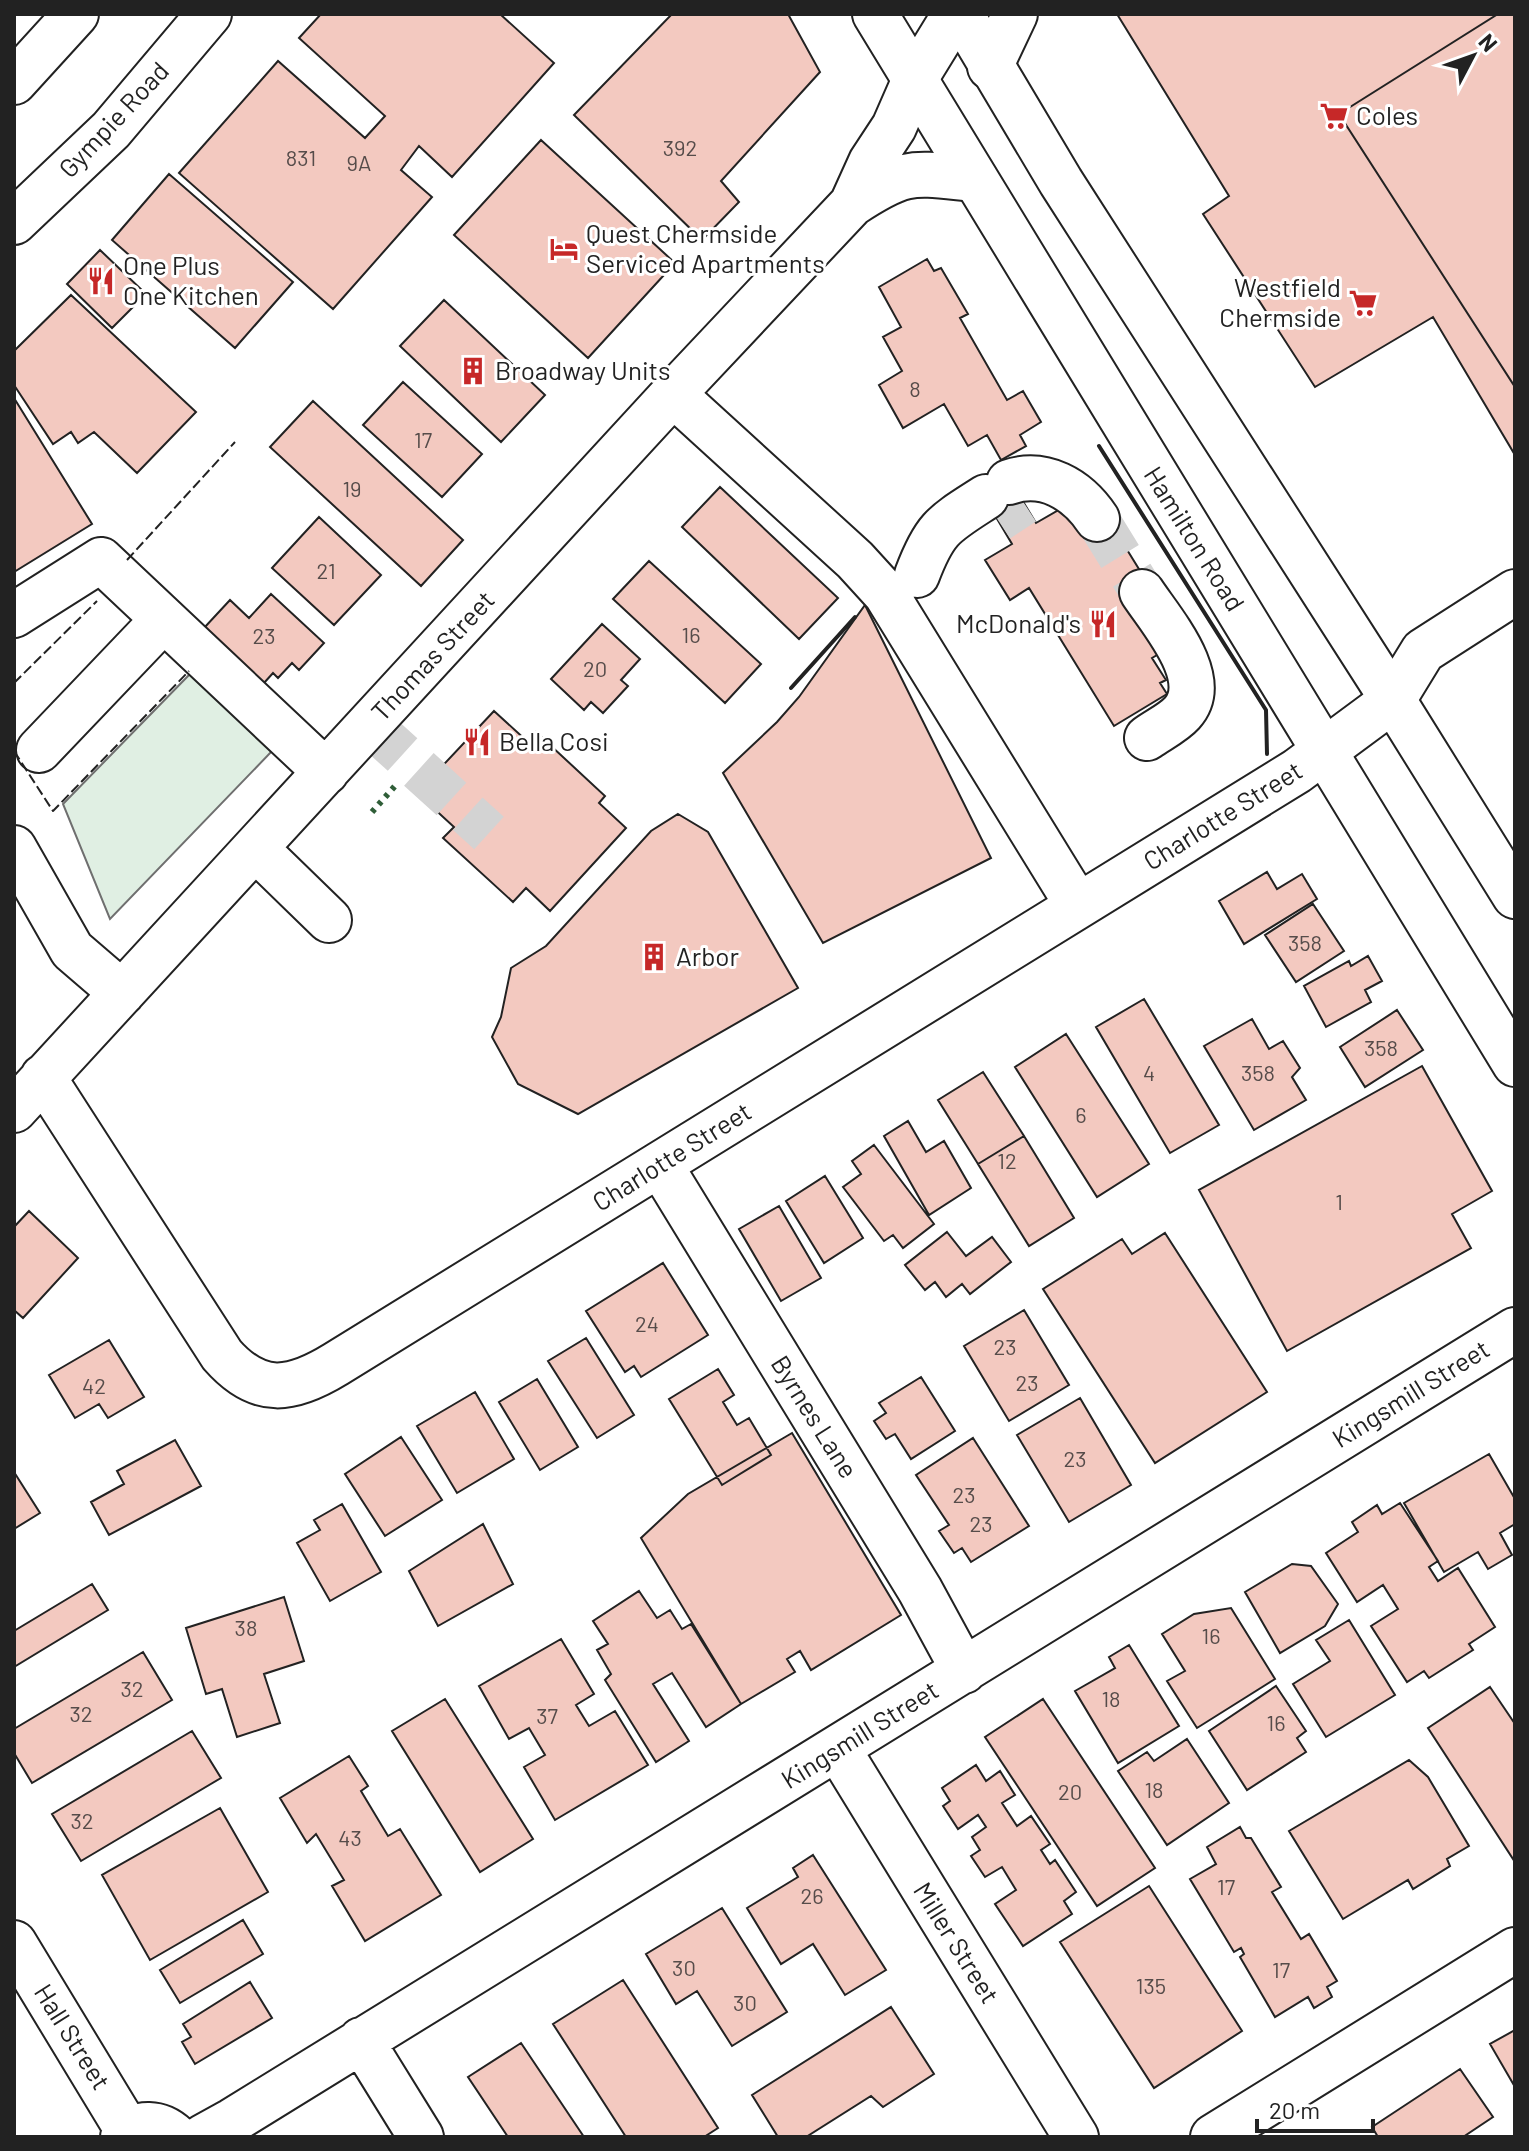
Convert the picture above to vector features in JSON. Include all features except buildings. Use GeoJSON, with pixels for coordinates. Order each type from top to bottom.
{"type":"FeatureCollection","features":[{"type":"Feature","properties":{"kind":"main road"},"geometry":{"type":"LineString","coordinates":[[14,82],[76,14]]}},
{"type":"Feature","properties":{"kind":"main road","name":"Gympie Road"},"geometry":{"type":"LineString","coordinates":[[14,222],[111,130],[209,14]]}},
{"type":"Feature","properties":{"kind":"main road","name":"Hamilton Road"},"geometry":{"type":"LineString","coordinates":[[875,14],[1515,1064]]}},
{"type":"Feature","properties":{"kind":"main road"},"geometry":{"type":"LineString","coordinates":[[958,14],[1061,182],[1515,896]]}},
{"type":"Feature","properties":{"kind":"main road","name":"Thomas Street"},"geometry":{"type":"LineString","coordinates":[[852,204],[871,162],[894,127],[915,79],[958,14]]}},
{"type":"Feature","properties":{"kind":"main road"},"geometry":{"type":"LineString","coordinates":[[990,67],[1015,14]]}},
{"type":"Feature","properties":{"kind":"main road","name":"Thomas Street"},"geometry":{"type":"LineString","coordinates":[[14,1110],[852,204],[903,175],[921,173],[975,179]]}},
{"type":"Feature","properties":{"kind":"main road"},"geometry":{"type":"LineString","coordinates":[[673,394],[855,560],[886,594],[1078,906]]}},
{"type":"Feature","properties":{"kind":"main road"},"geometry":{"type":"LineString","coordinates":[[933,565],[1016,498],[1083,501],[1097,519]]}},
{"type":"Feature","properties":{"kind":"main road"},"geometry":{"type":"LineString","coordinates":[[14,615],[101,560],[326,772]]}},
{"type":"Feature","properties":{"kind":"main road"},"geometry":{"type":"LineString","coordinates":[[1142,592],[1186,660],[1193,684],[1192,694],[1182,713],[1147,738]]}},
{"type":"Feature","properties":{"kind":"main road"},"geometry":{"type":"LineString","coordinates":[[1393,700],[1423,651],[1515,592]]}},
{"type":"Feature","properties":{"kind":"main road"},"geometry":{"type":"LineString","coordinates":[[39,750],[163,620]]}},
{"type":"Feature","properties":{"kind":"main road","name":"Charlotte Street"},"geometry":{"type":"LineString","coordinates":[[43,1077],[222,1355],[246,1378],[262,1385],[287,1385],[316,1377],[1289,776],[1393,700]]}},
{"type":"Feature","properties":{"kind":"main road"},"geometry":{"type":"LineString","coordinates":[[14,848],[72,950],[122,993]]}},
{"type":"Feature","properties":{"kind":"main road"},"geometry":{"type":"LineString","coordinates":[[256,849],[329,920]]}},
{"type":"Feature","properties":{"kind":"main road","name":"Byrnes Lane"},"geometry":{"type":"LineString","coordinates":[[660,1165],[920,1590],[964,1671]]}},
{"type":"Feature","properties":{"kind":"main road","name":"Kingsmill Street"},"geometry":{"type":"LineString","coordinates":[[203,2137],[1515,1330]]}},
{"type":"Feature","properties":{"kind":"main road","name":"Miller Street"},"geometry":{"type":"LineString","coordinates":[[838,1749],[1076,2137]]}},
{"type":"Feature","properties":{"kind":"main road","name":"Hall Street"},"geometry":{"type":"LineString","coordinates":[[14,1943],[125,2134]]}},
{"type":"Feature","properties":{"kind":"main road"},"geometry":{"type":"LineString","coordinates":[[1213,2137],[1515,1950]]}},
{"type":"Feature","properties":{"kind":"main road"},"geometry":{"type":"LineString","coordinates":[[361,2040],[421,2137]]}},
{"type":"Feature","properties":{"kind":"main road"},"geometry":{"type":"LineString","coordinates":[[125,2134],[149,2125],[169,2130],[176,2137]]}},
{"type":"Feature","properties":{"kind":"green space"},"geometry":{"type":"Polygon","coordinates":[[[190,674],[273,750],[110,919],[63,804],[190,674]]]}},
{"type":"Feature","properties":{"kind":"tunnel"},"geometry":{"type":"LineString","coordinates":[[998,520],[1024,503]]}},
{"type":"Feature","properties":{"kind":"tunnel"},"geometry":{"type":"LineString","coordinates":[[1097,519],[1142,592]]}},
{"type":"Feature","properties":{"kind":"tunnel"},"geometry":{"type":"LineString","coordinates":[[370,725],[489,833]]}},
{"type":"Feature","properties":{"kind":"hedge"},"geometry":{"type":"LineString","coordinates":[[372,812],[395,786]]}},
{"type":"Feature","properties":{"kind":"fence"},"geometry":{"type":"LineString","coordinates":[[127,560],[235,442]]}},
{"type":"Feature","properties":{"kind":"fence"},"geometry":{"type":"LineString","coordinates":[[14,683],[97,601]]}},
{"type":"Feature","properties":{"kind":"fence"},"geometry":{"type":"LineString","coordinates":[[14,751],[53,811],[189,671]]}},
{"type":"Feature","properties":{"kind":"wall"},"geometry":{"type":"LineString","coordinates":[[1099,446],[1266,710],[1267,754]]}},
{"type":"Feature","properties":{"kind":"wall"},"geometry":{"type":"LineString","coordinates":[[791,688],[855,617]]}},
{"type":"Feature","properties":{"kind":"place","name":"Coles"},"geometry":{"type":"Point","coordinates":[1334,116]}},
{"type":"Feature","properties":{"kind":"place","name":"Quest Chermside Serviced Apartments"},"geometry":{"type":"Point","coordinates":[564,249]}},
{"type":"Feature","properties":{"kind":"place","name":"One Plus One Kitchen"},"geometry":{"type":"Point","coordinates":[101,281]}},
{"type":"Feature","properties":{"kind":"place","name":"Westfield Chermside"},"geometry":{"type":"Point","coordinates":[1363,303]}},
{"type":"Feature","properties":{"kind":"place","name":"Broadway Units"},"geometry":{"type":"Point","coordinates":[473,371]}},
{"type":"Feature","properties":{"kind":"place","name":"McDonald's"},"geometry":{"type":"Point","coordinates":[1103,624]}},
{"type":"Feature","properties":{"kind":"place","name":"Bella Cosi"},"geometry":{"type":"Point","coordinates":[477,742]}},
{"type":"Feature","properties":{"kind":"place","name":"Arbor"},"geometry":{"type":"Point","coordinates":[654,957]}}]}
